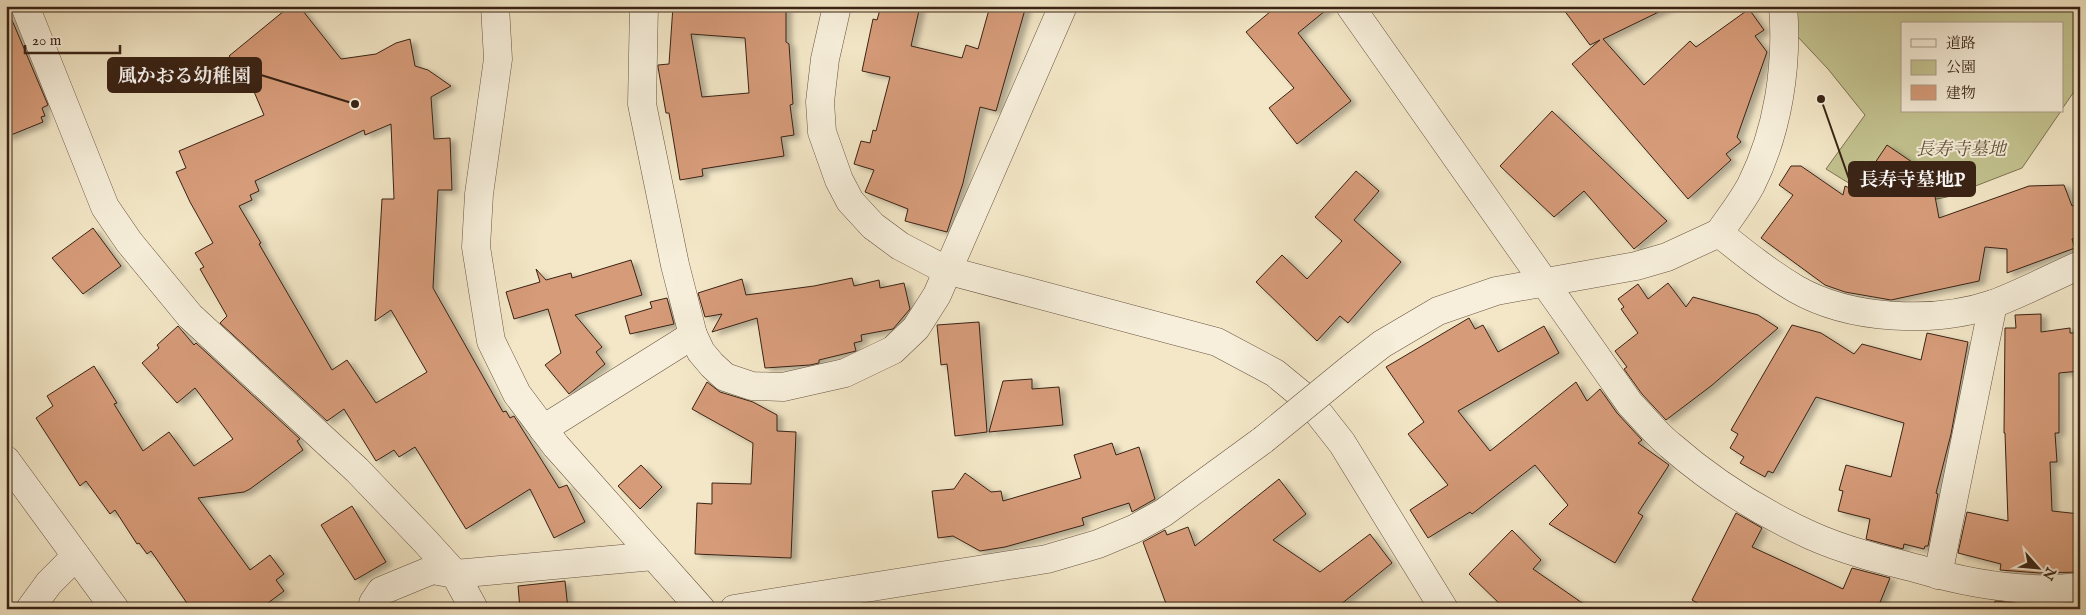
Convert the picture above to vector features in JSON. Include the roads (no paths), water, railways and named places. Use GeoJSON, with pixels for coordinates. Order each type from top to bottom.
{"type":"FeatureCollection","features":[{"type":"Feature","properties":{"kind":"street"},"geometry":{"type":"LineString","coordinates":[[25,6],[104,207],[130,242],[190,316],[357,470],[455,574],[474,609]]}},
{"type":"Feature","properties":{"kind":"street"},"geometry":{"type":"LineString","coordinates":[[495,6],[498,59],[479,194],[476,247],[491,341],[517,394],[543,429],[702,609]]}},
{"type":"Feature","properties":{"kind":"street"},"geometry":{"type":"LineString","coordinates":[[644,6],[642,104],[675,265],[693,335],[701,352],[725,377],[752,386],[783,387],[845,373],[893,350],[916,328],[937,295],[946,270],[961,241],[1063,6]]}},
{"type":"Feature","properties":{"kind":"street"},"geometry":{"type":"LineString","coordinates":[[837,6],[825,59],[820,102],[822,132],[839,180],[850,201],[873,226],[900,246],[946,270],[1217,342],[1275,373],[1309,402],[1342,443],[1444,609]]}},
{"type":"Feature","properties":{"kind":"street"},"geometry":{"type":"LineString","coordinates":[[1350,6],[1630,404],[1669,444],[1709,477],[1746,501],[1810,535],[1851,551],[1938,575],[2018,587],[2080,587]]}},
{"type":"Feature","properties":{"kind":"street"},"geometry":{"type":"LineString","coordinates":[[734,609],[1047,559],[1098,544],[1134,530],[1164,513],[1263,440],[1382,344],[1438,311],[1496,291],[1644,264],[1668,257],[1719,233],[1750,187],[1762,160],[1773,123],[1781,83],[1785,28],[1782,6]]}},
{"type":"Feature","properties":{"kind":"street"},"geometry":{"type":"LineString","coordinates":[[1719,233],[1742,252],[1797,290],[1836,306],[1877,314],[1912,316],[1968,311],[1993,304],[2080,265]]}},
{"type":"Feature","properties":{"kind":"street"},"geometry":{"type":"LineString","coordinates":[[1938,575],[1993,304]]}},
{"type":"Feature","properties":{"kind":"street"},"geometry":{"type":"LineString","coordinates":[[543,429],[693,335]]}},
{"type":"Feature","properties":{"kind":"street"},"geometry":{"type":"LineString","coordinates":[[6,460],[115,609]]}},
{"type":"Feature","properties":{"kind":"street"},"geometry":{"type":"LineString","coordinates":[[30,609],[49,583],[76,556]]}},
{"type":"Feature","properties":{"kind":"street"},"geometry":{"type":"LineString","coordinates":[[373,609],[373,603],[381,591],[432,570],[455,574],[654,556]]}},
{"type":"Feature","properties":{"kind":"place","name":"長寿寺墓地P"},"geometry":{"type":"Point","coordinates":[1821,99]}},
{"type":"Feature","properties":{"kind":"place","name":"風かおる幼稚園"},"geometry":{"type":"Point","coordinates":[355,104]}},
{"type":"Feature","properties":{"kind":"park label","name":"長寿寺墓地"},"geometry":{"type":"Point","coordinates":[1961,150]}}]}
